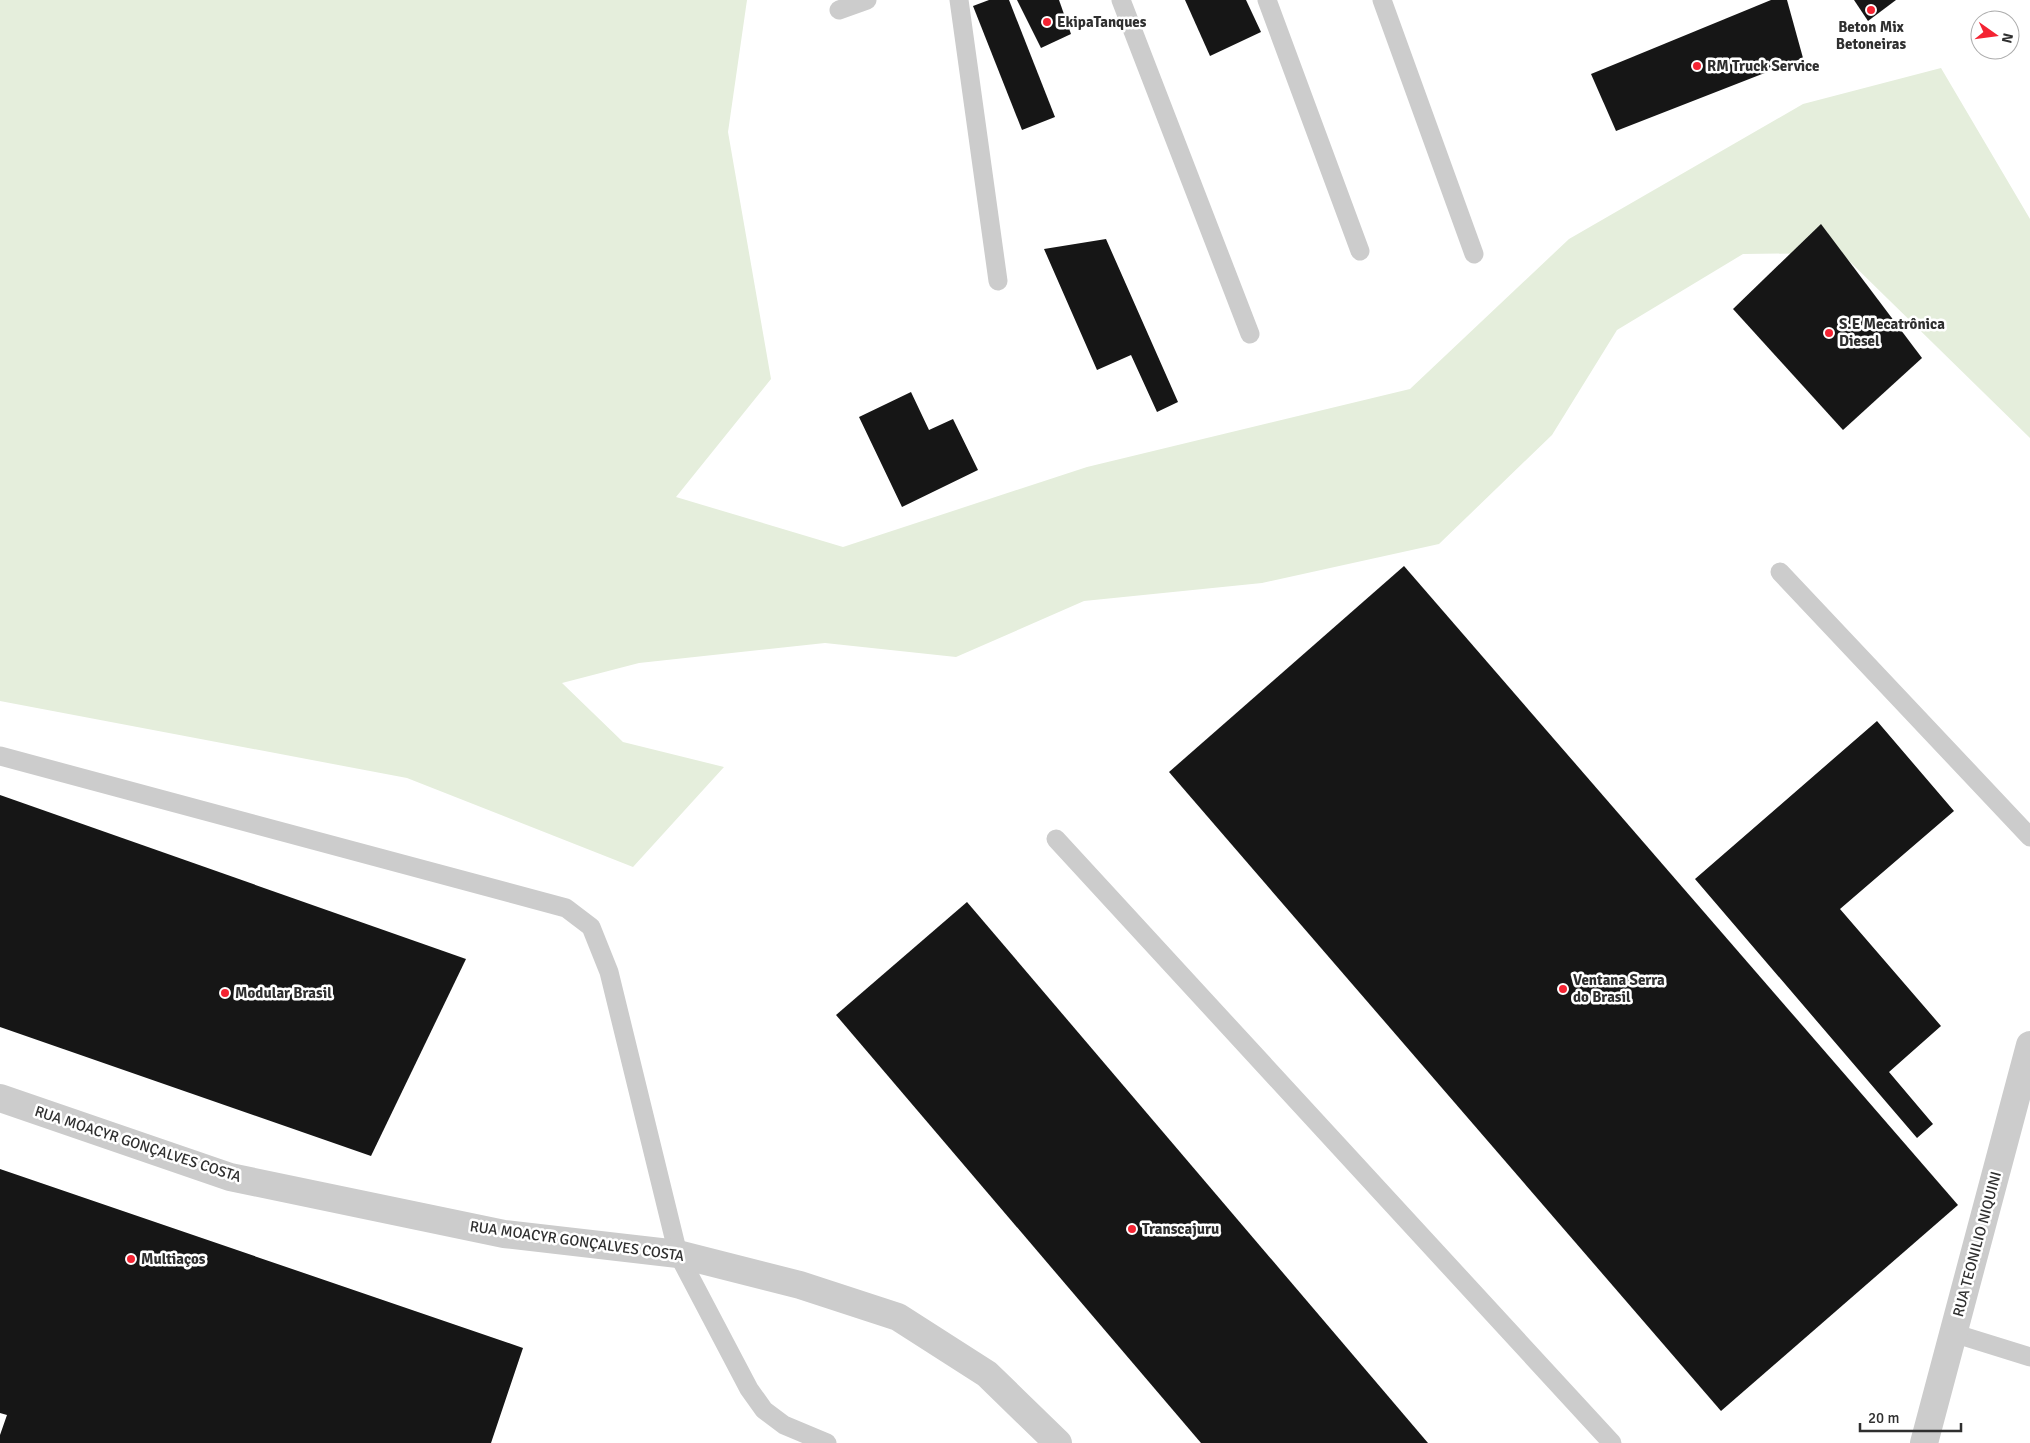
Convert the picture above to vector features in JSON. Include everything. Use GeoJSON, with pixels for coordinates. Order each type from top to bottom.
{"type":"FeatureCollection","features":[{"type":"Feature","properties":{"kind":"street","name":"RUA TEONILIO NIQUINI"},"geometry":{"type":"LineString","coordinates":[[1924,1443],[2030,1045]]}},
{"type":"Feature","properties":{"kind":"street","name":"RUA MOACYR GONÇALVES COSTA"},"geometry":{"type":"LineString","coordinates":[[0,1098],[230,1176],[504,1234],[678,1254],[800,1285],[898,1317],[987,1374],[1058,1443]]}},
{"type":"Feature","properties":{"kind":"lane"},"geometry":{"type":"LineString","coordinates":[[839,10],[867,0]]}},
{"type":"Feature","properties":{"kind":"lane"},"geometry":{"type":"LineString","coordinates":[[959,0],[998,281]]}},
{"type":"Feature","properties":{"kind":"lane"},"geometry":{"type":"LineString","coordinates":[[1121,0],[1250,334]]}},
{"type":"Feature","properties":{"kind":"lane"},"geometry":{"type":"LineString","coordinates":[[1267,0],[1360,251]]}},
{"type":"Feature","properties":{"kind":"lane"},"geometry":{"type":"LineString","coordinates":[[1382,0],[1474,254]]}},
{"type":"Feature","properties":{"kind":"lane"},"geometry":{"type":"LineString","coordinates":[[1780,572],[2030,837]]}},
{"type":"Feature","properties":{"kind":"lane"},"geometry":{"type":"LineString","coordinates":[[0,756],[566,908],[591,926],[609,972],[678,1254],[749,1389],[764,1410],[784,1425],[827,1443]]}},
{"type":"Feature","properties":{"kind":"lane"},"geometry":{"type":"LineString","coordinates":[[1056,839],[1612,1443]]}},
{"type":"Feature","properties":{"kind":"lane"},"geometry":{"type":"LineString","coordinates":[[1953,1333],[2030,1358]]}},
{"type":"Feature","properties":{"kind":"green space"},"geometry":{"type":"Polygon","coordinates":[[[0,0],[747,0],[728,132],[771,379],[676,497],[843,547],[1087,467],[1410,389],[1569,239],[1803,104],[1941,68],[2030,219],[2030,438],[1841,253],[1743,254],[1617,330],[1552,435],[1439,544],[1262,583],[1084,601],[956,657],[825,643],[639,663],[562,683],[623,742],[724,767],[633,867],[407,778],[0,701],[0,0]]]}},
{"type":"Feature","properties":{"kind":"building"},"geometry":{"type":"Polygon","coordinates":[[[989,0],[1009,0],[1055,117],[1022,130],[973,6],[989,0]]]}},
{"type":"Feature","properties":{"kind":"building","name":"EkipaTanques"},"geometry":{"type":"Polygon","coordinates":[[[1017,0],[1059,0],[1071,34],[1041,48],[1017,0]]]}},
{"type":"Feature","properties":{"kind":"building"},"geometry":{"type":"Polygon","coordinates":[[[1185,0],[1246,0],[1261,32],[1210,56],[1185,0]]]}},
{"type":"Feature","properties":{"kind":"building","name":"RM Truck Service"},"geometry":{"type":"Polygon","coordinates":[[[1771,0],[1787,0],[1803,58],[1616,131],[1591,74],[1771,0]]]}},
{"type":"Feature","properties":{"kind":"building","name":"Beton Mix Betoneiras"},"geometry":{"type":"Polygon","coordinates":[[[1854,0],[1896,0],[1868,21],[1854,0]]]}},
{"type":"Feature","properties":{"kind":"building","name":"S.E Mecatrônica Diesel"},"geometry":{"type":"Polygon","coordinates":[[[1821,224],[1922,358],[1843,430],[1733,309],[1821,224]]]}},
{"type":"Feature","properties":{"kind":"building"},"geometry":{"type":"Polygon","coordinates":[[[1106,239],[1178,402],[1157,412],[1131,355],[1097,370],[1044,249],[1106,239]]]}},
{"type":"Feature","properties":{"kind":"building"},"geometry":{"type":"Polygon","coordinates":[[[911,392],[929,430],[953,419],[978,470],[902,507],[859,417],[911,392]]]}},
{"type":"Feature","properties":{"kind":"building","name":"Ventana Serra do Brasil"},"geometry":{"type":"Polygon","coordinates":[[[1404,566],[1958,1205],[1721,1411],[1169,772],[1404,566]]]}},
{"type":"Feature","properties":{"kind":"building"},"geometry":{"type":"Polygon","coordinates":[[[1877,721],[1954,811],[1840,909],[1941,1026],[1889,1072],[1933,1124],[1917,1138],[1695,879],[1877,721]]]}},
{"type":"Feature","properties":{"kind":"building","name":"Modular Brasil"},"geometry":{"type":"Polygon","coordinates":[[[0,795],[466,959],[371,1156],[0,1027],[0,795]]]}},
{"type":"Feature","properties":{"kind":"building","name":"Transcajuru"},"geometry":{"type":"Polygon","coordinates":[[[967,902],[1428,1443],[1201,1443],[836,1015],[967,902]]]}},
{"type":"Feature","properties":{"kind":"building","name":"Multiaços"},"geometry":{"type":"Polygon","coordinates":[[[0,1169],[523,1348],[491,1443],[0,1443],[0,1435],[7,1415],[0,1413],[0,1169]]]}},
{"type":"Feature","properties":{"kind":"place","name":"Beton Mix Betoneiras"},"geometry":{"type":"Point","coordinates":[1871,10]}},
{"type":"Feature","properties":{"kind":"place","name":"EkipaTanques"},"geometry":{"type":"Point","coordinates":[1047,22]}},
{"type":"Feature","properties":{"kind":"place","name":"RM Truck Service"},"geometry":{"type":"Point","coordinates":[1697,66]}},
{"type":"Feature","properties":{"kind":"place","name":"S.E Mecatrônica Diesel"},"geometry":{"type":"Point","coordinates":[1829,333]}},
{"type":"Feature","properties":{"kind":"place","name":"Ventana Serra do Brasil"},"geometry":{"type":"Point","coordinates":[1563,989]}},
{"type":"Feature","properties":{"kind":"place","name":"Modular Brasil"},"geometry":{"type":"Point","coordinates":[225,993]}},
{"type":"Feature","properties":{"kind":"place","name":"Transcajuru"},"geometry":{"type":"Point","coordinates":[1132,1229]}},
{"type":"Feature","properties":{"kind":"place","name":"Multiaços"},"geometry":{"type":"Point","coordinates":[131,1259]}}]}
